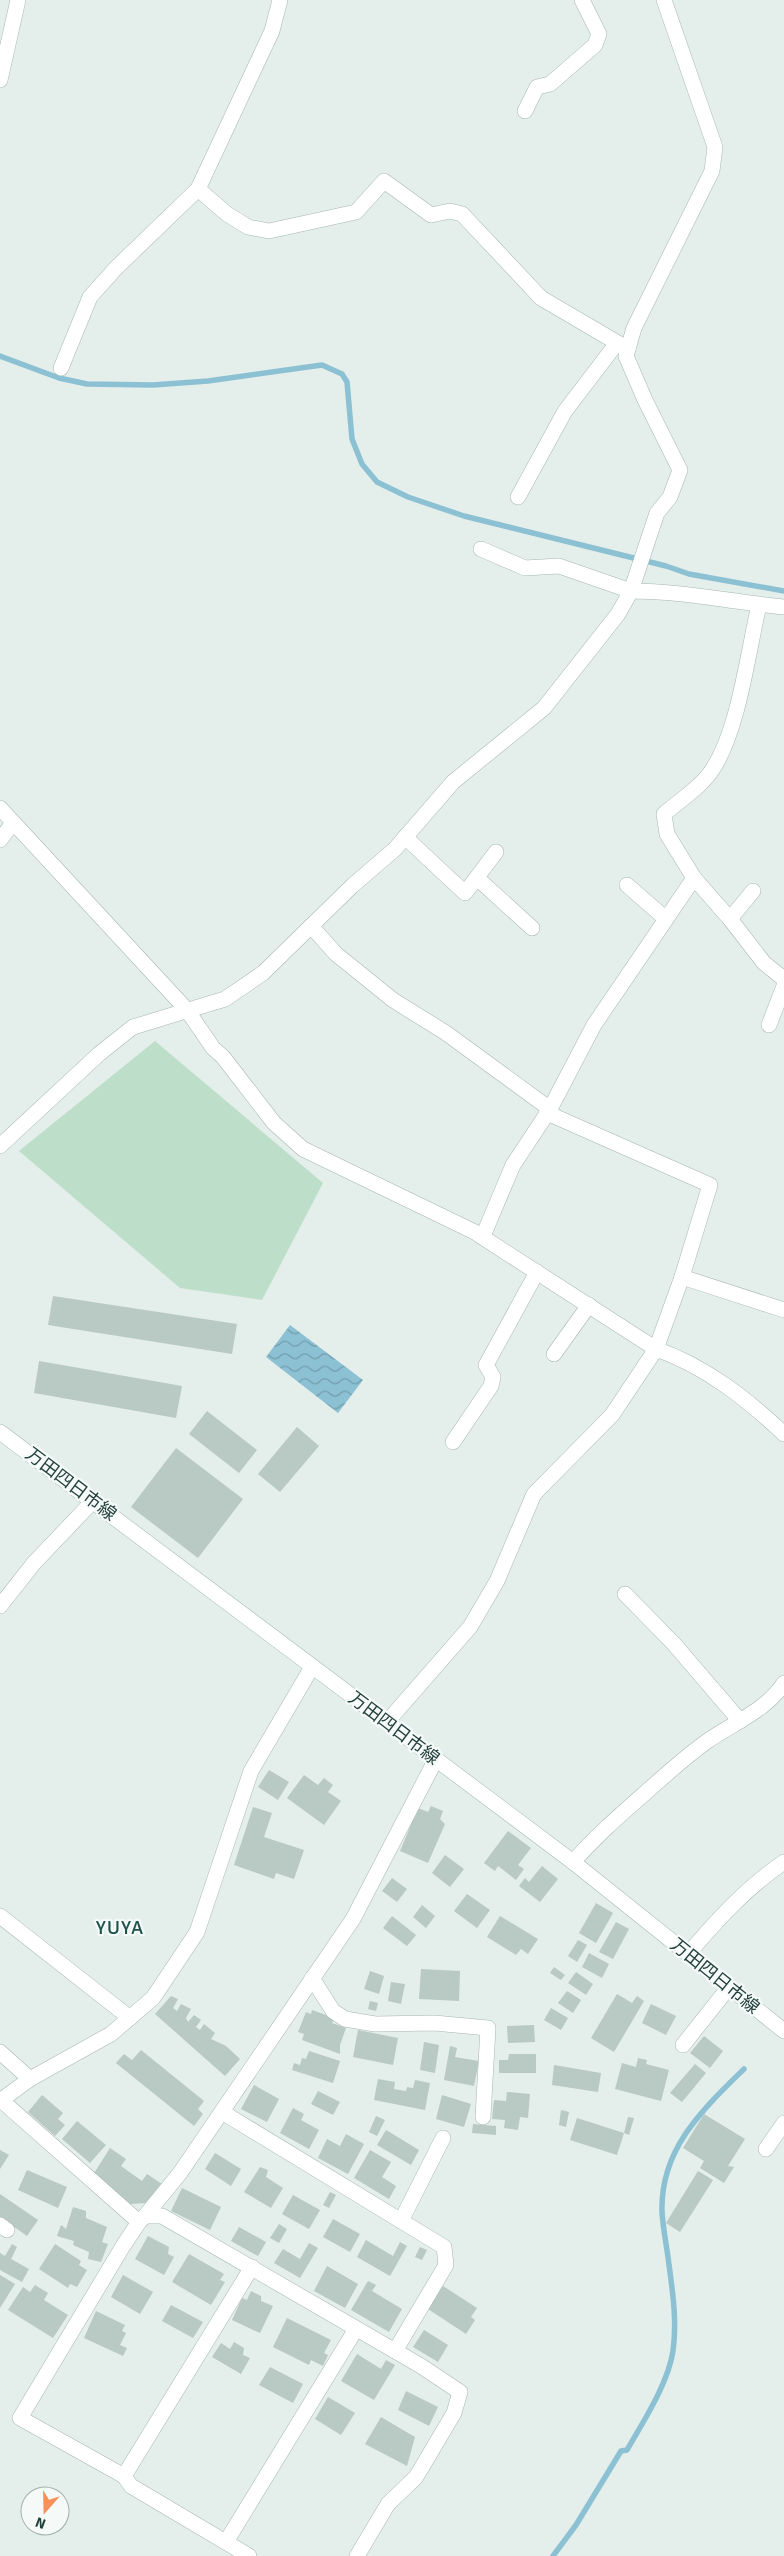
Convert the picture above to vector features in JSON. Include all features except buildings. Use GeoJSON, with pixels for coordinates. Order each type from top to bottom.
{"type":"FeatureCollection","features":[{"type":"Feature","properties":{"kind":"street"},"geometry":{"type":"LineString","coordinates":[[0,80],[18,0]]}},
{"type":"Feature","properties":{"kind":"street"},"geometry":{"type":"LineString","coordinates":[[61,368],[90,297],[116,268],[198,189],[272,31],[280,0]]}},
{"type":"Feature","properties":{"kind":"street"},"geometry":{"type":"LineString","coordinates":[[525,111],[537,87],[550,84],[595,45],[599,34],[582,0]]}},
{"type":"Feature","properties":{"kind":"street"},"geometry":{"type":"LineString","coordinates":[[518,497],[565,411],[622,346],[634,328],[712,171],[715,147],[664,0]]}},
{"type":"Feature","properties":{"kind":"street"},"geometry":{"type":"LineString","coordinates":[[0,1146],[99,1054],[133,1027],[225,998],[263,974],[405,837],[453,782],[544,708],[618,614],[632,591],[657,513],[670,497],[680,470],[645,400],[622,346],[541,298],[462,214],[450,211],[431,215],[384,182],[356,212],[269,231],[248,227],[227,214],[198,189]]}},
{"type":"Feature","properties":{"kind":"street"},"geometry":{"type":"LineString","coordinates":[[481,549],[525,568],[558,566],[632,591],[657,591],[784,607]]}},
{"type":"Feature","properties":{"kind":"street"},"geometry":{"type":"LineString","coordinates":[[759,605],[730,736],[714,768],[703,781],[664,814],[667,834],[694,878],[730,919],[764,963],[784,978]]}},
{"type":"Feature","properties":{"kind":"street"},"geometry":{"type":"LineString","coordinates":[[0,808],[187,1010],[213,1048],[223,1057],[274,1124],[303,1149],[483,1236]]}},
{"type":"Feature","properties":{"kind":"street"},"geometry":{"type":"LineString","coordinates":[[0,840],[13,823]]}},
{"type":"Feature","properties":{"kind":"street"},"geometry":{"type":"LineString","coordinates":[[405,837],[465,893],[496,852]]}},
{"type":"Feature","properties":{"kind":"street"},"geometry":{"type":"LineString","coordinates":[[477,878],[532,928]]}},
{"type":"Feature","properties":{"kind":"street"},"geometry":{"type":"LineString","coordinates":[[483,1236],[513,1165],[548,1111],[594,1024],[694,878]]}},
{"type":"Feature","properties":{"kind":"street"},"geometry":{"type":"LineString","coordinates":[[627,885],[666,919]]}},
{"type":"Feature","properties":{"kind":"street"},"geometry":{"type":"LineString","coordinates":[[730,919],[753,891]]}},
{"type":"Feature","properties":{"kind":"street"},"geometry":{"type":"LineString","coordinates":[[311,926],[336,954],[393,1000],[446,1033],[548,1111],[710,1185],[682,1277],[656,1349],[612,1415],[534,1494],[497,1581],[470,1627],[387,1722]]}},
{"type":"Feature","properties":{"kind":"street"},"geometry":{"type":"LineString","coordinates":[[770,1025],[784,986]]}},
{"type":"Feature","properties":{"kind":"street"},"geometry":{"type":"LineString","coordinates":[[483,1236],[479,1235],[656,1349],[685,1359],[727,1387],[784,1434]]}},
{"type":"Feature","properties":{"kind":"street"},"geometry":{"type":"LineString","coordinates":[[453,1442],[491,1386],[493,1377],[486,1365],[538,1272]]}},
{"type":"Feature","properties":{"kind":"street"},"geometry":{"type":"LineString","coordinates":[[682,1277],[784,1310]]}},
{"type":"Feature","properties":{"kind":"street"},"geometry":{"type":"LineString","coordinates":[[554,1354],[588,1305]]}},
{"type":"Feature","properties":{"kind":"street","name":"万田四日市線"},"geometry":{"type":"LineString","coordinates":[[0,1432],[94,1500],[312,1667],[573,1862],[784,2031]]}},
{"type":"Feature","properties":{"kind":"street"},"geometry":{"type":"LineString","coordinates":[[0,1606],[34,1563],[94,1500]]}},
{"type":"Feature","properties":{"kind":"street"},"geometry":{"type":"LineString","coordinates":[[625,1594],[674,1644],[740,1721]]}},
{"type":"Feature","properties":{"kind":"street"},"geometry":{"type":"LineString","coordinates":[[312,1667],[252,1771],[197,1932],[153,1998],[111,2034],[30,2079],[0,2101],[142,2219],[162,2216],[252,2267],[460,2392],[454,2413],[416,2477],[388,2504],[357,2556]]}},
{"type":"Feature","properties":{"kind":"street"},"geometry":{"type":"LineString","coordinates":[[573,1862],[596,1836],[680,1762],[740,1721],[779,1691],[784,1683]]}},
{"type":"Feature","properties":{"kind":"street"},"geometry":{"type":"LineString","coordinates":[[249,2556],[131,2486],[124,2476],[20,2418],[142,2219],[180,2173],[353,1919],[436,1759]]}},
{"type":"Feature","properties":{"kind":"street"},"geometry":{"type":"LineString","coordinates":[[688,1954],[733,1903],[761,1878],[784,1862]]}},
{"type":"Feature","properties":{"kind":"street"},"geometry":{"type":"LineString","coordinates":[[0,1916],[130,2018]]}},
{"type":"Feature","properties":{"kind":"street"},"geometry":{"type":"LineString","coordinates":[[312,1978],[333,2011],[345,2019],[375,2024],[434,2023],[488,2028],[483,2117]]}},
{"type":"Feature","properties":{"kind":"street"},"geometry":{"type":"LineString","coordinates":[[684,2044],[729,1987]]}},
{"type":"Feature","properties":{"kind":"street"},"geometry":{"type":"LineString","coordinates":[[0,2052],[30,2079]]}},
{"type":"Feature","properties":{"kind":"street"},"geometry":{"type":"LineString","coordinates":[[222,2112],[444,2248],[446,2265],[394,2351]]}},
{"type":"Feature","properties":{"kind":"street"},"geometry":{"type":"LineString","coordinates":[[766,2149],[784,2124]]}},
{"type":"Feature","properties":{"kind":"street"},"geometry":{"type":"LineString","coordinates":[[401,2221],[442,2138]]}},
{"type":"Feature","properties":{"kind":"street"},"geometry":{"type":"LineString","coordinates":[[124,2476],[252,2267]]}},
{"type":"Feature","properties":{"kind":"street"},"geometry":{"type":"LineString","coordinates":[[226,2542],[356,2329]]}},
{"type":"Feature","properties":{"kind":"green space"},"geometry":{"type":"Polygon","coordinates":[[[155,1041],[323,1183],[262,1300],[180,1288],[19,1151],[155,1041]]]}},
{"type":"Feature","properties":{"kind":"water"},"geometry":{"type":"Polygon","coordinates":[[[290,1325],[363,1380],[338,1413],[266,1357],[290,1325]]]}},
{"type":"Feature","properties":{"kind":"waterway"},"geometry":{"type":"LineString","coordinates":[[0,356],[59,378],[87,384],[153,385],[208,381],[322,365],[342,374],[347,382],[352,439],[362,464],[377,482],[408,497],[464,516],[666,566],[689,574],[784,591]]}},
{"type":"Feature","properties":{"kind":"waterway"},"geometry":{"type":"LineString","coordinates":[[553,2556],[576,2525],[621,2451],[627,2450],[654,2402],[666,2376],[673,2351],[675,2329],[673,2297],[662,2212],[663,2189],[668,2169],[676,2150],[687,2132],[714,2099],[744,2069]]}},
{"type":"Feature","properties":{"kind":"district","name":"YUYA"},"geometry":{"type":"Point","coordinates":[120,1927]}}]}
